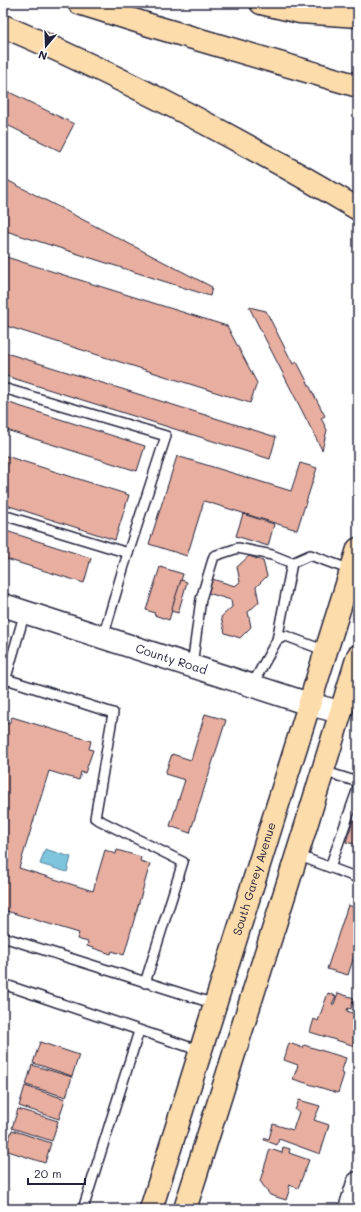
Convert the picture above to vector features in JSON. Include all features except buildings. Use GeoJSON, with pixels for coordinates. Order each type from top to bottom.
{"type":"FeatureCollection","features":[{"type":"Feature","properties":{"kind":"main road"},"geometry":{"type":"LineString","coordinates":[[79,3],[358,86]]}},
{"type":"Feature","properties":{"kind":"main road"},"geometry":{"type":"LineString","coordinates":[[261,3],[300,12],[358,16]]}},
{"type":"Feature","properties":{"kind":"main road"},"geometry":{"type":"LineString","coordinates":[[3,26],[50,46],[158,98],[260,151],[358,209]]}},
{"type":"Feature","properties":{"kind":"main road","name":"South Garey Avenue"},"geometry":{"type":"LineString","coordinates":[[151,1209],[358,549]]}},
{"type":"Feature","properties":{"kind":"main road"},"geometry":{"type":"LineString","coordinates":[[185,1209],[358,656]]}},
{"type":"Feature","properties":{"kind":"street","name":"County Road"},"geometry":{"type":"LineString","coordinates":[[3,605],[309,704],[340,712]]}},
{"type":"Feature","properties":{"kind":"street"},"geometry":{"type":"LineString","coordinates":[[350,1209],[358,1183]]}},
{"type":"Feature","properties":{"kind":"lane"},"geometry":{"type":"LineString","coordinates":[[3,388],[166,436],[128,553],[103,637]]}},
{"type":"Feature","properties":{"kind":"lane"},"geometry":{"type":"LineString","coordinates":[[3,515],[128,553]]}},
{"type":"Feature","properties":{"kind":"lane"},"geometry":{"type":"LineString","coordinates":[[192,666],[201,599],[214,556],[238,548],[272,555],[292,563],[310,555],[351,570]]}},
{"type":"Feature","properties":{"kind":"lane"},"geometry":{"type":"LineString","coordinates":[[252,685],[278,640],[292,563]]}},
{"type":"Feature","properties":{"kind":"lane"},"geometry":{"type":"LineString","coordinates":[[24,612],[4,683],[113,713],[95,818],[183,862],[145,983]]}},
{"type":"Feature","properties":{"kind":"lane"},"geometry":{"type":"LineString","coordinates":[[278,640],[286,636],[326,651]]}},
{"type":"Feature","properties":{"kind":"lane"},"geometry":{"type":"LineString","coordinates":[[323,771],[358,782]]}},
{"type":"Feature","properties":{"kind":"lane"},"geometry":{"type":"LineString","coordinates":[[330,867],[358,788]]}},
{"type":"Feature","properties":{"kind":"lane"},"geometry":{"type":"LineString","coordinates":[[297,855],[358,878]]}},
{"type":"Feature","properties":{"kind":"lane"},"geometry":{"type":"LineString","coordinates":[[3,938],[216,1004]]}},
{"type":"Feature","properties":{"kind":"lane"},"geometry":{"type":"LineString","coordinates":[[3,984],[201,1051]]}},
{"type":"Feature","properties":{"kind":"lane"},"geometry":{"type":"LineString","coordinates":[[83,1209],[139,1031]]}},
{"type":"Feature","properties":{"kind":"water"},"geometry":{"type":"Polygon","coordinates":[[[45,849],[71,857],[67,872],[40,864],[45,849]]]}}]}
